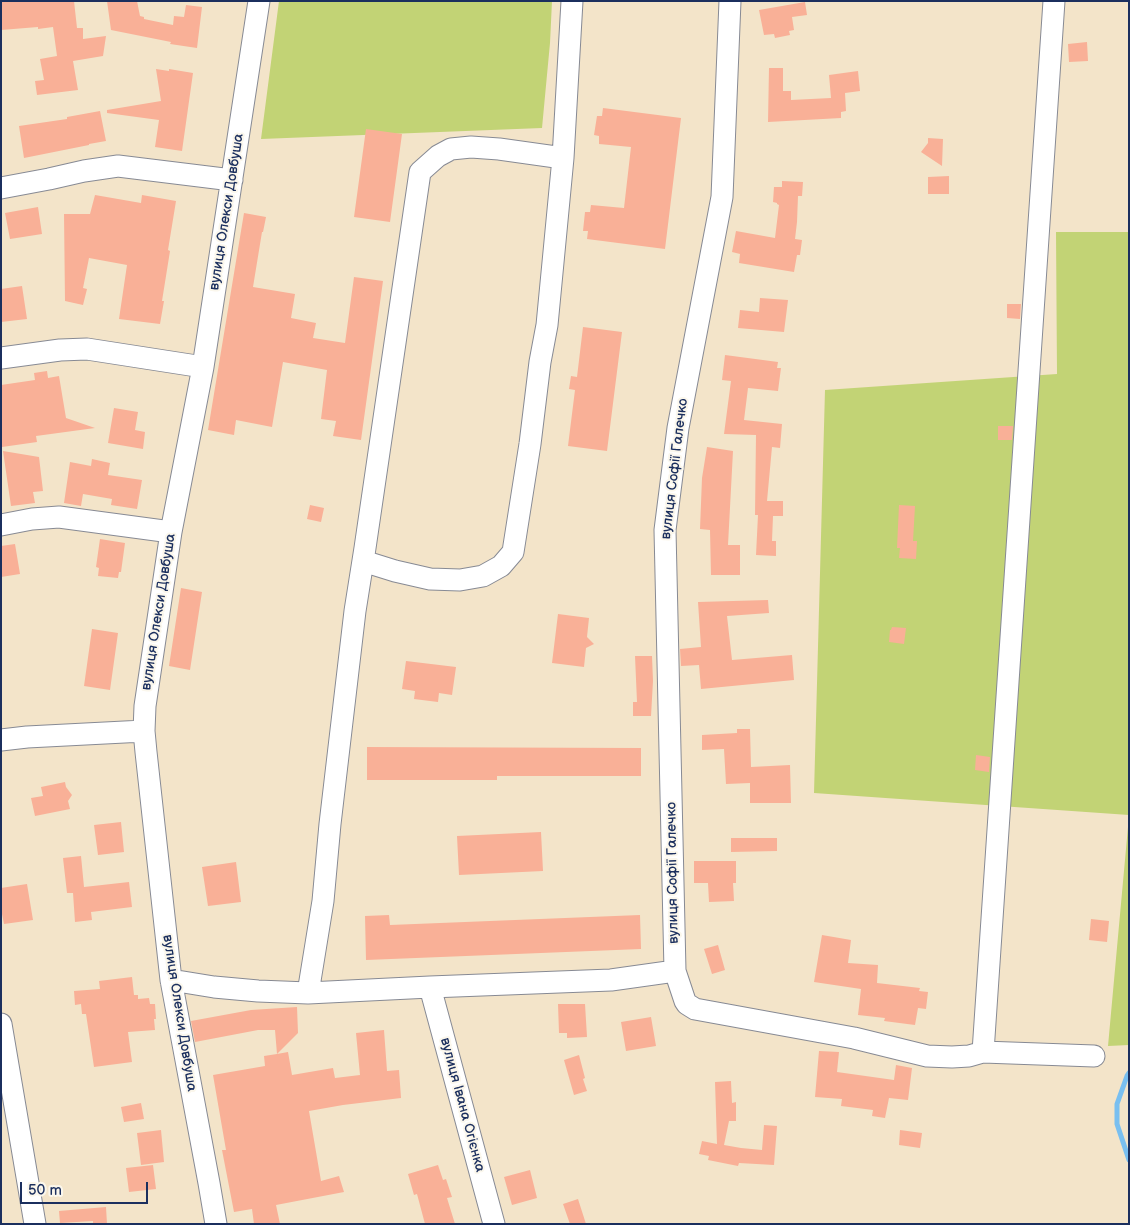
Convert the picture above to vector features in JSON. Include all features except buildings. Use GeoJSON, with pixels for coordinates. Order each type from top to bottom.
{"type":"FeatureCollection","features":[{"type":"Feature","properties":{"kind":"street","name":"вулиця Олекси Довбуша"},"geometry":{"type":"LineString","coordinates":[[216,1224],[171,980],[144,731],[145,706],[171,532],[203,367],[259,1]]}},
{"type":"Feature","properties":{"kind":"street"},"geometry":{"type":"LineString","coordinates":[[363,561],[430,579],[460,580],[483,576],[501,566],[513,552],[547,325],[563,158],[572,1]]}},
{"type":"Feature","properties":{"kind":"street","name":"вулиця Софії Галечко"},"geometry":{"type":"LineString","coordinates":[[730,1],[722,197],[678,428],[665,530],[675,970],[685,1001],[695,1009],[854,1038],[927,1056],[970,1056],[983,1052],[1094,1056]]}},
{"type":"Feature","properties":{"kind":"street"},"geometry":{"type":"LineString","coordinates":[[983,1052],[1054,1]]}},
{"type":"Feature","properties":{"kind":"street"},"geometry":{"type":"LineString","coordinates":[[308,994],[323,901],[355,611],[420,172],[438,156],[451,149],[471,147],[563,158]]}},
{"type":"Feature","properties":{"kind":"street"},"geometry":{"type":"LineString","coordinates":[[1,188],[118,166],[232,180]]}},
{"type":"Feature","properties":{"kind":"street"},"geometry":{"type":"LineString","coordinates":[[1,358],[60,350],[87,349],[203,367]]}},
{"type":"Feature","properties":{"kind":"street"},"geometry":{"type":"LineString","coordinates":[[1,525],[32,519],[60,517],[171,532]]}},
{"type":"Feature","properties":{"kind":"street"},"geometry":{"type":"LineString","coordinates":[[1,740],[36,736],[144,731]]}},
{"type":"Feature","properties":{"kind":"street"},"geometry":{"type":"LineString","coordinates":[[171,980],[258,991],[308,994],[611,980],[675,970]]}},
{"type":"Feature","properties":{"kind":"street","name":"вулиця Івана Огієнка"},"geometry":{"type":"LineString","coordinates":[[430,987],[494,1224]]}},
{"type":"Feature","properties":{"kind":"street"},"geometry":{"type":"LineString","coordinates":[[1,1024],[35,1224]]}},
{"type":"Feature","properties":{"kind":"green space"},"geometry":{"type":"Polygon","coordinates":[[[279,1],[552,1],[542,128],[261,139],[279,1]]]}},
{"type":"Feature","properties":{"kind":"green space"},"geometry":{"type":"Polygon","coordinates":[[[1056,232],[1129,232],[1129,815],[814,793],[825,390],[1057,374],[1056,232]]]}},
{"type":"Feature","properties":{"kind":"green space"},"geometry":{"type":"Polygon","coordinates":[[[1129,816],[1129,1045],[1108,1046],[1129,816]]]}},
{"type":"Feature","properties":{"kind":"waterway"},"geometry":{"type":"LineString","coordinates":[[1129,1073],[1117,1104],[1117,1124],[1129,1160]]}}]}
